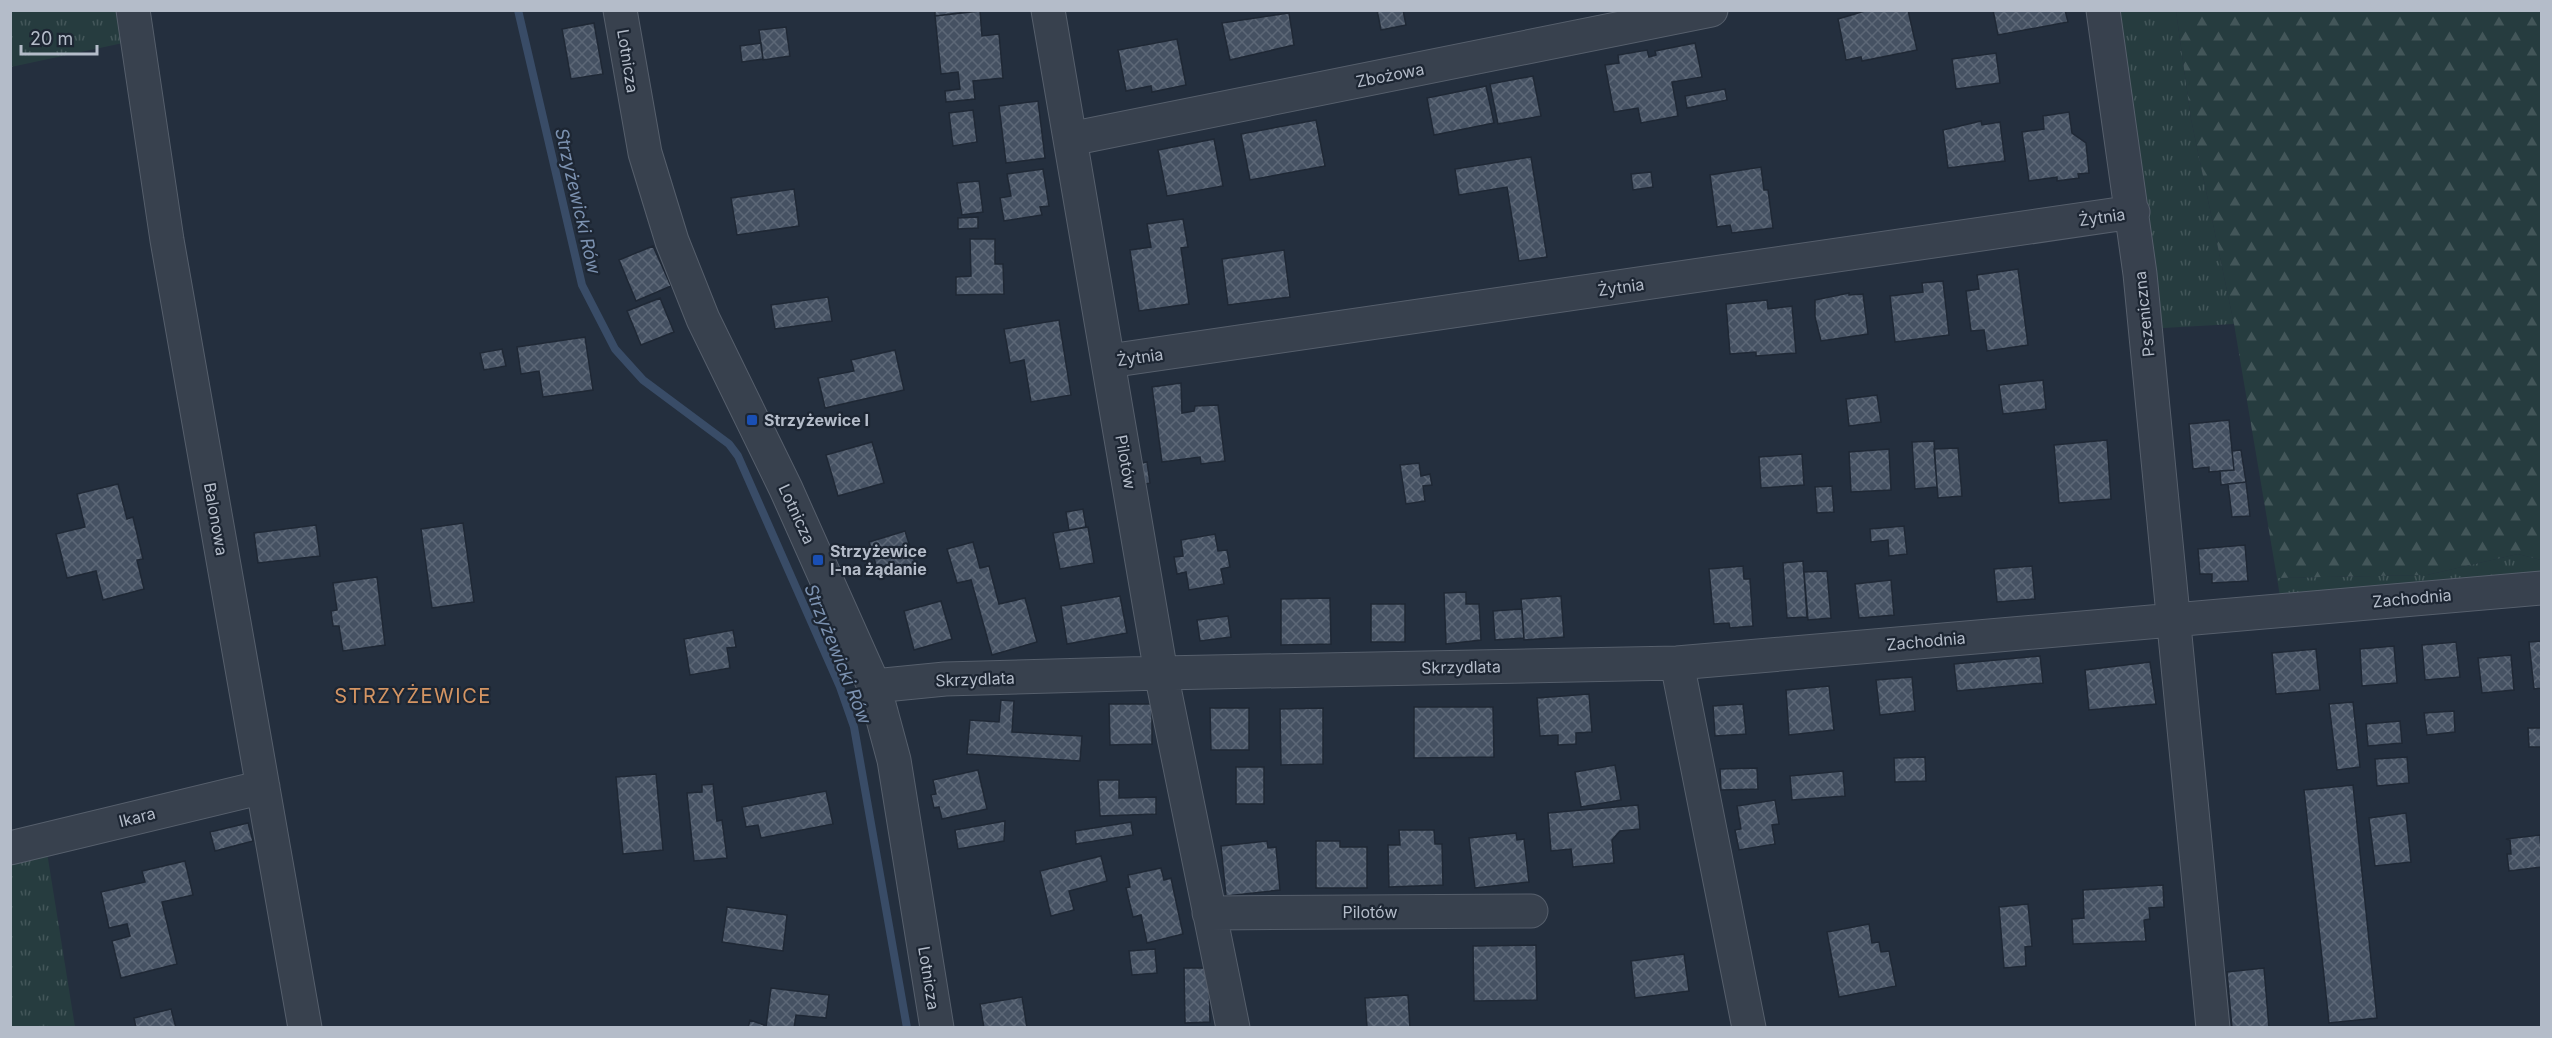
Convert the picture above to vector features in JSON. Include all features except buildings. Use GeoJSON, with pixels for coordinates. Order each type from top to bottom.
{"type":"FeatureCollection","features":[{"type":"Feature","properties":{"kind":"street","name":"Balonowa"},"geometry":{"type":"LineString","coordinates":[[133,10],[167,240],[304,1028]]}},
{"type":"Feature","properties":{"kind":"street","name":"Lotnicza"},"geometry":{"type":"LineString","coordinates":[[621,10],[645,153],[672,241],[703,318],[786,489],[874,686],[894,760],[937,1028]]}},
{"type":"Feature","properties":{"kind":"street","name":"Pilotów"},"geometry":{"type":"LineString","coordinates":[[1048,10],[1161,673],[1233,1028]]}},
{"type":"Feature","properties":{"kind":"street","name":"Zbożowa"},"geometry":{"type":"LineString","coordinates":[[1070,139],[1711,10]]}},
{"type":"Feature","properties":{"kind":"street","name":"Pszeniczna"},"geometry":{"type":"LineString","coordinates":[[2103,10],[2133,212],[2174,618]]}},
{"type":"Feature","properties":{"kind":"street","name":"Żytnia"},"geometry":{"type":"LineString","coordinates":[[1108,361],[2133,212]]}},
{"type":"Feature","properties":{"kind":"street","name":"Zachodnia"},"geometry":{"type":"LineString","coordinates":[[1677,663],[2174,618],[2541,588]]}},
{"type":"Feature","properties":{"kind":"street"},"geometry":{"type":"LineString","coordinates":[[2174,618],[2214,1028]]}},
{"type":"Feature","properties":{"kind":"street","name":"Skrzydlata"},"geometry":{"type":"LineString","coordinates":[[874,686],[945,679],[1677,663]]}},
{"type":"Feature","properties":{"kind":"street"},"geometry":{"type":"LineString","coordinates":[[1677,663],[1749,1028]]}},
{"type":"Feature","properties":{"kind":"street","name":"Ikara"},"geometry":{"type":"LineString","coordinates":[[10,848],[263,787]]}},
{"type":"Feature","properties":{"kind":"street","name":"Pilotów"},"geometry":{"type":"LineString","coordinates":[[1209,913],[1531,911]]}},
{"type":"Feature","properties":{"kind":"green space"},"geometry":{"type":"Polygon","coordinates":[[[11,11],[133,11],[137,40],[11,67],[11,11]]]}},
{"type":"Feature","properties":{"kind":"green space"},"geometry":{"type":"Polygon","coordinates":[[[2103,11],[2176,11],[2191,119],[2234,324],[2146,329],[2103,11]]]}},
{"type":"Feature","properties":{"kind":"green space"},"geometry":{"type":"Polygon","coordinates":[[[2176,11],[2541,11],[2541,560],[2518,554],[2427,575],[2277,578],[2234,324],[2191,119],[2176,11]]]}},
{"type":"Feature","properties":{"kind":"green space"},"geometry":{"type":"Polygon","coordinates":[[[2518,554],[2541,560],[2541,588],[2282,609],[2277,578],[2427,575],[2518,554]]]}},
{"type":"Feature","properties":{"kind":"green space"},"geometry":{"type":"Polygon","coordinates":[[[45,840],[75,1027],[11,1027],[10,848],[45,840]]]}},
{"type":"Feature","properties":{"kind":"waterway","name":"Strzyżewicki Rów"},"geometry":{"type":"LineString","coordinates":[[518,10],[582,285],[615,349],[643,380],[729,444],[738,456],[840,687],[854,727],[907,1028]]}},
{"type":"Feature","properties":{"kind":"place","name":"Strzyżewice I"},"geometry":{"type":"Point","coordinates":[752,420]}},
{"type":"Feature","properties":{"kind":"place","name":"Strzyżewice I-na żądanie"},"geometry":{"type":"Point","coordinates":[818,560]}},
{"type":"Feature","properties":{"kind":"district","name":"STRZYŻEWICE"},"geometry":{"type":"Point","coordinates":[413,696]}}]}
